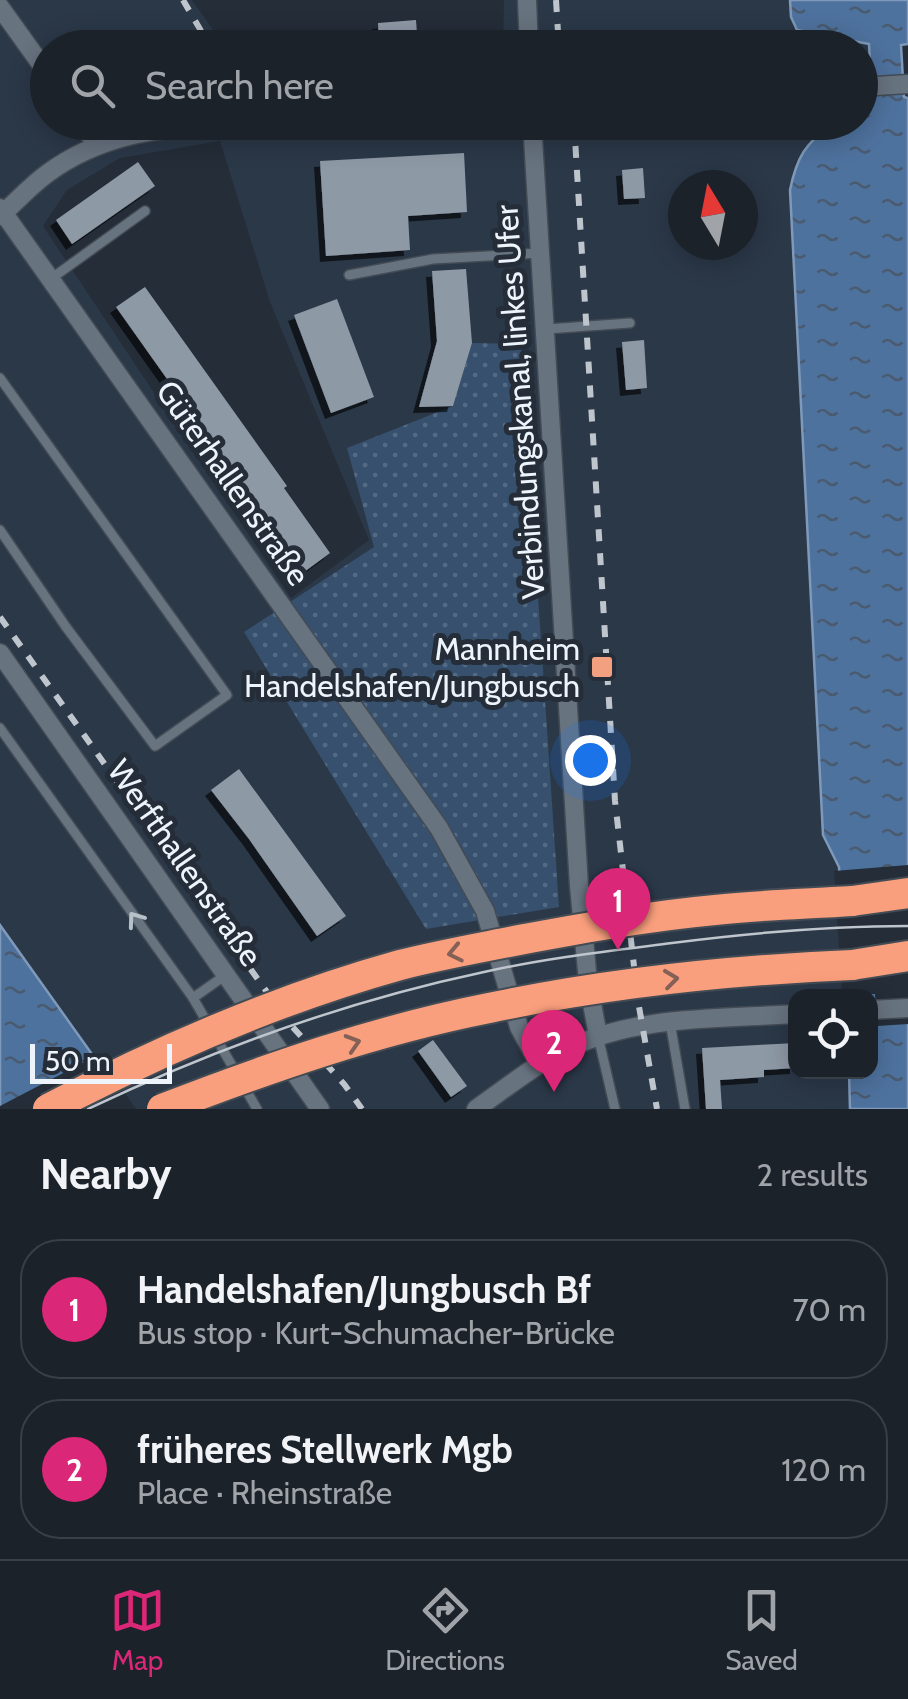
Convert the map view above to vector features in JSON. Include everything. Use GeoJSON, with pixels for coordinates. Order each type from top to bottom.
{"type":"FeatureCollection","features":[{"type":"Feature","properties":{"kind":"highway"},"geometry":{"type":"LineString","coordinates":[[48,1109],[230,1023],[402,965],[646,918],[908,893]]}},
{"type":"Feature","properties":{"kind":"highway"},"geometry":{"type":"LineString","coordinates":[[852,901],[908,906]]}},
{"type":"Feature","properties":{"kind":"highway"},"geometry":{"type":"LineString","coordinates":[[162,1109],[263,1070],[485,1008],[580,990],[676,978],[852,965],[908,956]]}},
{"type":"Feature","properties":{"kind":"highway"},"geometry":{"type":"LineString","coordinates":[[852,965],[908,972]]}},
{"type":"Feature","properties":{"kind":"street"},"geometry":{"type":"LineString","coordinates":[[528,0],[529,30]]}},
{"type":"Feature","properties":{"kind":"street"},"geometry":{"type":"LineString","coordinates":[[0,7],[30,49]]}},
{"type":"Feature","properties":{"kind":"street"},"geometry":{"type":"LineString","coordinates":[[878,86],[907,84]]}},
{"type":"Feature","properties":{"kind":"street"},"geometry":{"type":"LineString","coordinates":[[94,140],[97,145]]}},
{"type":"Feature","properties":{"kind":"street"},"geometry":{"type":"LineString","coordinates":[[1,212],[48,173],[97,145],[114,140]]}},
{"type":"Feature","properties":{"kind":"street","name":"Verbindungskanal, linkes Ufer"},"geometry":{"type":"LineString","coordinates":[[533,140],[580,886],[588,982],[598,1036]]}},
{"type":"Feature","properties":{"kind":"street","name":"Güterhallenstraße"},"geometry":{"type":"LineString","coordinates":[[1,212],[52,278],[439,828],[485,912],[518,1027],[540,1064]]}},
{"type":"Feature","properties":{"kind":"street","name":"Werfthallenstraße"},"geometry":{"type":"LineString","coordinates":[[0,653],[320,1109]]}},
{"type":"Feature","properties":{"kind":"street"},"geometry":{"type":"LineString","coordinates":[[878,1009],[908,1008]]}},
{"type":"Feature","properties":{"kind":"street"},"geometry":{"type":"LineString","coordinates":[[476,1109],[540,1064],[598,1036],[670,1022],[788,1015]]}},
{"type":"Feature","properties":{"kind":"lane"},"geometry":{"type":"LineString","coordinates":[[52,278],[145,211]]}},
{"type":"Feature","properties":{"kind":"lane"},"geometry":{"type":"LineString","coordinates":[[349,275],[433,259],[540,252]]}},
{"type":"Feature","properties":{"kind":"lane"},"geometry":{"type":"LineString","coordinates":[[547,329],[630,322]]}},
{"type":"Feature","properties":{"kind":"lane"},"geometry":{"type":"LineString","coordinates":[[0,378],[227,696],[155,746],[0,530]]}},
{"type":"Feature","properties":{"kind":"lane"},"geometry":{"type":"LineString","coordinates":[[0,728],[193,998],[257,1109]]}},
{"type":"Feature","properties":{"kind":"lane"},"geometry":{"type":"LineString","coordinates":[[193,998],[226,974]]}},
{"type":"Feature","properties":{"kind":"lane"},"geometry":{"type":"LineString","coordinates":[[670,1022],[685,1109]]}},
{"type":"Feature","properties":{"kind":"lane"},"geometry":{"type":"LineString","coordinates":[[598,1036],[615,1109]]}},
{"type":"Feature","properties":{"kind":"shaded area"},"geometry":{"type":"Polygon","coordinates":[[[0,0],[192,0],[213,30],[30,30],[30,140],[811,140],[796,162],[790,190],[823,835],[839,867],[847,989],[788,989],[788,1079],[849,1079],[850,1109],[131,1109],[0,925],[0,0]],[[220,141],[120,158],[67,190],[43,226],[291,598],[369,540],[270,302],[220,141]]]}},
{"type":"Feature","properties":{"kind":"shaded area"},"geometry":{"type":"Polygon","coordinates":[[[504,0],[790,0],[791,17],[809,30],[503,30],[504,0]]]}},
{"type":"Feature","properties":{"kind":"shaded area"},"geometry":{"type":"Polygon","coordinates":[[[472,343],[521,344],[559,907],[426,929],[244,632],[374,547],[347,448],[453,406],[472,343]]]}},
{"type":"Feature","properties":{"kind":"water"},"geometry":{"type":"Polygon","coordinates":[[[790,0],[908,0],[908,44],[901,45],[904,97],[908,98],[908,1109],[850,1109],[849,1079],[878,1079],[878,989],[847,989],[839,867],[823,835],[790,190],[799,160],[814,140],[878,140],[878,30],[797,30],[790,0]]]}},
{"type":"Feature","properties":{"kind":"water"},"geometry":{"type":"Polygon","coordinates":[[[0,925],[131,1109],[0,1109],[0,925]]]}},
{"type":"Feature","properties":{"kind":"pier"},"geometry":{"type":"Polygon","coordinates":[[[908,865],[908,1024],[878,1026],[878,989],[842,989],[834,871],[908,865]]]}},
{"type":"Feature","properties":{"kind":"pier"},"geometry":{"type":"Polygon","coordinates":[[[98,1055],[136,1109],[0,1109],[0,1106],[98,1055]]]}},
{"type":"Feature","properties":{"kind":"building"},"geometry":{"type":"Polygon","coordinates":[[[416,20],[417,30],[378,30],[378,23],[416,20]]]}},
{"type":"Feature","properties":{"kind":"building"},"geometry":{"type":"Polygon","coordinates":[[[464,153],[467,212],[408,216],[410,250],[326,256],[320,161],[464,153]]]}},
{"type":"Feature","properties":{"kind":"building"},"geometry":{"type":"Polygon","coordinates":[[[138,162],[155,186],[72,244],[56,220],[138,162]]]}},
{"type":"Feature","properties":{"kind":"building"},"geometry":{"type":"Polygon","coordinates":[[[643,168],[645,198],[624,199],[622,170],[643,168]]]}},
{"type":"Feature","properties":{"kind":"building"},"geometry":{"type":"Polygon","coordinates":[[[466,269],[472,343],[453,406],[419,407],[437,341],[432,271],[466,269]]]}},
{"type":"Feature","properties":{"kind":"building"},"geometry":{"type":"Polygon","coordinates":[[[145,287],[330,553],[304,572],[116,307],[145,287]]]}},
{"type":"Feature","properties":{"kind":"building"},"geometry":{"type":"Polygon","coordinates":[[[337,299],[374,397],[331,413],[294,315],[337,299]]]}},
{"type":"Feature","properties":{"kind":"building"},"geometry":{"type":"Polygon","coordinates":[[[644,340],[647,388],[626,390],[622,342],[644,340]]]}},
{"type":"Feature","properties":{"kind":"building"},"geometry":{"type":"Polygon","coordinates":[[[239,769],[346,916],[317,936],[211,790],[239,769]]]}},
{"type":"Feature","properties":{"kind":"building"},"geometry":{"type":"Polygon","coordinates":[[[433,1040],[467,1086],[451,1097],[418,1051],[433,1040]]]}},
{"type":"Feature","properties":{"kind":"building"},"geometry":{"type":"Polygon","coordinates":[[[788,1043],[788,1068],[764,1070],[764,1077],[720,1080],[722,1109],[706,1109],[702,1048],[788,1043]]]}},
{"type":"Feature","properties":{"kind":"tram line"},"geometry":{"type":"LineString","coordinates":[[88,1109],[184,1066],[282,1029],[382,997],[484,972],[578,955],[731,936],[908,926]]}},
{"type":"Feature","properties":{"kind":"railway"},"geometry":{"type":"LineString","coordinates":[[183,0],[200,30]]}},
{"type":"Feature","properties":{"kind":"railway"},"geometry":{"type":"LineString","coordinates":[[556,0],[558,30]]}},
{"type":"Feature","properties":{"kind":"railway"},"geometry":{"type":"LineString","coordinates":[[575,140],[615,801],[638,1001],[657,1109]]}},
{"type":"Feature","properties":{"kind":"railway"},"geometry":{"type":"LineString","coordinates":[[0,617],[289,1023],[362,1109]]}},
{"type":"Feature","properties":{"kind":"place","name":"Mannheim Handelshafen/Jungbusch"},"geometry":{"type":"Point","coordinates":[602,667]}},
{"type":"Feature","properties":{"kind":"place","name":"Handelshafen/Jungbusch Bf"},"geometry":{"type":"Point","coordinates":[618,950]}},
{"type":"Feature","properties":{"kind":"place","name":"früheres Stellwerk Mgb"},"geometry":{"type":"Point","coordinates":[554,1092]}}]}
